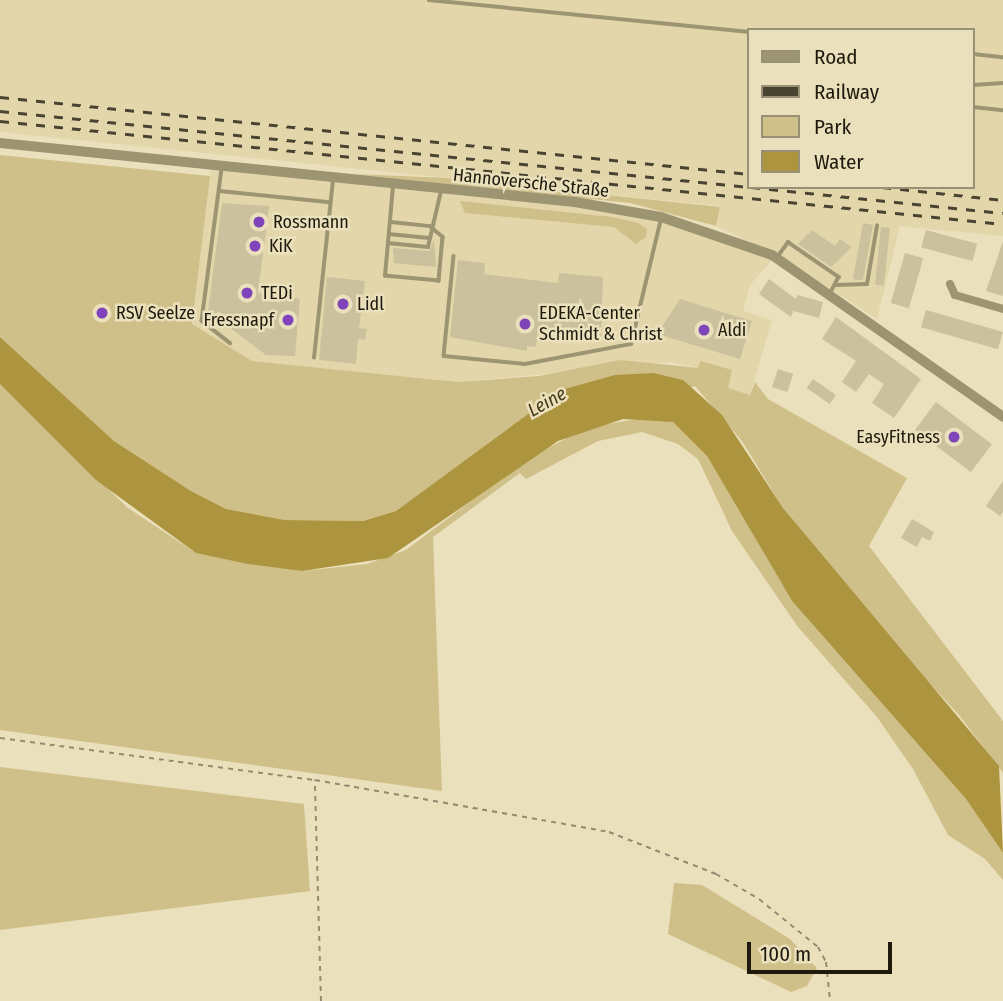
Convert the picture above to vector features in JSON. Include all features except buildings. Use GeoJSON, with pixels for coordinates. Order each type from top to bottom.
{"type":"FeatureCollection","features":[{"type":"Feature","properties":{"kind":"street","name":"Hannoversche Straße"},"geometry":{"type":"LineString","coordinates":[[0,144],[442,189],[661,217],[776,258],[833,290],[1003,417]]}},
{"type":"Feature","properties":{"kind":"street"},"geometry":{"type":"LineString","coordinates":[[950,284],[956,295],[1003,309]]}},
{"type":"Feature","properties":{"kind":"lane"},"geometry":{"type":"LineString","coordinates":[[429,0],[748,32]]}},
{"type":"Feature","properties":{"kind":"lane"},"geometry":{"type":"LineString","coordinates":[[975,54],[1003,57]]}},
{"type":"Feature","properties":{"kind":"lane"},"geometry":{"type":"LineString","coordinates":[[975,85],[1003,83]]}},
{"type":"Feature","properties":{"kind":"lane"},"geometry":{"type":"LineString","coordinates":[[975,107],[1003,110]]}},
{"type":"Feature","properties":{"kind":"lane"},"geometry":{"type":"LineString","coordinates":[[223,166],[220,191],[214,202],[202,321],[230,343]]}},
{"type":"Feature","properties":{"kind":"lane"},"geometry":{"type":"LineString","coordinates":[[314,358],[333,178]]}},
{"type":"Feature","properties":{"kind":"lane"},"geometry":{"type":"LineString","coordinates":[[390,222],[430,226],[443,237],[439,281],[385,276],[393,184]]}},
{"type":"Feature","properties":{"kind":"lane"},"geometry":{"type":"LineString","coordinates":[[388,243],[428,247],[430,226],[442,189]]}},
{"type":"Feature","properties":{"kind":"lane"},"geometry":{"type":"LineString","coordinates":[[220,191],[329,202]]}},
{"type":"Feature","properties":{"kind":"lane"},"geometry":{"type":"LineString","coordinates":[[454,256],[444,356],[525,364],[631,344],[661,217]]}},
{"type":"Feature","properties":{"kind":"lane"},"geometry":{"type":"LineString","coordinates":[[833,290],[867,284],[877,226]]}},
{"type":"Feature","properties":{"kind":"lane"},"geometry":{"type":"LineString","coordinates":[[388,234],[429,238]]}},
{"type":"Feature","properties":{"kind":"lane"},"geometry":{"type":"LineString","coordinates":[[776,258],[788,242],[839,277],[833,290]]}},
{"type":"Feature","properties":{"kind":"path"},"geometry":{"type":"LineString","coordinates":[[0,738],[314,780],[609,832],[716,874],[759,899],[818,947],[826,962],[830,1001]]}},
{"type":"Feature","properties":{"kind":"path"},"geometry":{"type":"LineString","coordinates":[[314,780],[321,1001]]}},
{"type":"Feature","properties":{"kind":"shaded area"},"geometry":{"type":"Polygon","coordinates":[[[0,0],[1003,0],[1003,236],[900,226],[877,319],[777,255],[750,285],[743,311],[772,320],[750,395],[727,388],[700,361],[698,368],[669,362],[458,382],[252,361],[192,324],[211,166],[630,211],[776,254],[716,226],[720,206],[0,132],[0,0]]]}},
{"type":"Feature","properties":{"kind":"green space"},"geometry":{"type":"Polygon","coordinates":[[[0,155],[210,176],[192,324],[252,361],[458,382],[539,376],[620,360],[698,368],[700,361],[732,370],[728,388],[750,395],[755,382],[768,399],[907,478],[869,546],[1003,721],[1003,773],[959,715],[871,620],[783,508],[742,441],[695,386],[453,470],[396,511],[363,521],[285,520],[226,509],[191,491],[114,441],[0,337],[0,155]]]}},
{"type":"Feature","properties":{"kind":"green space"},"geometry":{"type":"Polygon","coordinates":[[[354,174],[447,178],[720,207],[716,226],[630,203],[354,174]]]}},
{"type":"Feature","properties":{"kind":"green space"},"geometry":{"type":"Polygon","coordinates":[[[460,201],[612,217],[638,223],[647,229],[646,237],[636,244],[614,227],[465,213],[460,201]]]}},
{"type":"Feature","properties":{"kind":"green space"},"geometry":{"type":"Polygon","coordinates":[[[0,384],[128,508],[196,553],[302,571],[367,564],[406,550],[525,460],[588,427],[651,417],[673,422],[707,456],[792,601],[966,799],[1003,853],[1003,880],[985,859],[948,835],[913,769],[877,717],[798,627],[732,531],[698,459],[678,444],[642,432],[598,441],[526,479],[520,473],[433,537],[442,791],[0,730],[0,384]]]}},
{"type":"Feature","properties":{"kind":"green space"},"geometry":{"type":"Polygon","coordinates":[[[0,767],[304,804],[310,891],[0,930],[0,767]]]}},
{"type":"Feature","properties":{"kind":"green space"},"geometry":{"type":"Polygon","coordinates":[[[674,883],[702,885],[790,939],[817,968],[807,986],[791,992],[668,934],[674,883]]]}},
{"type":"Feature","properties":{"kind":"water","name":"Leine"},"geometry":{"type":"Polygon","coordinates":[[[0,337],[114,441],[191,491],[226,509],[285,520],[363,521],[396,511],[561,390],[615,375],[653,373],[683,380],[722,415],[783,508],[999,766],[1003,853],[966,799],[792,601],[707,456],[673,422],[623,419],[558,441],[388,558],[302,571],[248,564],[196,553],[96,480],[0,384],[0,337]]]}},
{"type":"Feature","properties":{"kind":"railway"},"geometry":{"type":"LineString","coordinates":[[0,97],[748,174]]}},
{"type":"Feature","properties":{"kind":"railway"},"geometry":{"type":"LineString","coordinates":[[0,111],[748,187]]}},
{"type":"Feature","properties":{"kind":"railway"},"geometry":{"type":"LineString","coordinates":[[0,121],[1003,224]]}},
{"type":"Feature","properties":{"kind":"railway"},"geometry":{"type":"LineString","coordinates":[[770,189],[1003,213]]}},
{"type":"Feature","properties":{"kind":"railway"},"geometry":{"type":"LineString","coordinates":[[901,189],[1003,200]]}},
{"type":"Feature","properties":{"kind":"place","name":"Rossmann"},"geometry":{"type":"Point","coordinates":[259,222]}},
{"type":"Feature","properties":{"kind":"place","name":"KiK"},"geometry":{"type":"Point","coordinates":[255,246]}},
{"type":"Feature","properties":{"kind":"place","name":"TEDi"},"geometry":{"type":"Point","coordinates":[247,293]}},
{"type":"Feature","properties":{"kind":"place","name":"Lidl"},"geometry":{"type":"Point","coordinates":[343,304]}},
{"type":"Feature","properties":{"kind":"place","name":"RSV Seelze"},"geometry":{"type":"Point","coordinates":[102,313]}},
{"type":"Feature","properties":{"kind":"place","name":"Fressnapf"},"geometry":{"type":"Point","coordinates":[288,320]}},
{"type":"Feature","properties":{"kind":"place","name":"EDEKA-Center Schmidt & Christ"},"geometry":{"type":"Point","coordinates":[525,324]}},
{"type":"Feature","properties":{"kind":"place","name":"Aldi"},"geometry":{"type":"Point","coordinates":[704,330]}},
{"type":"Feature","properties":{"kind":"place","name":"EasyFitness"},"geometry":{"type":"Point","coordinates":[954,437]}}]}
